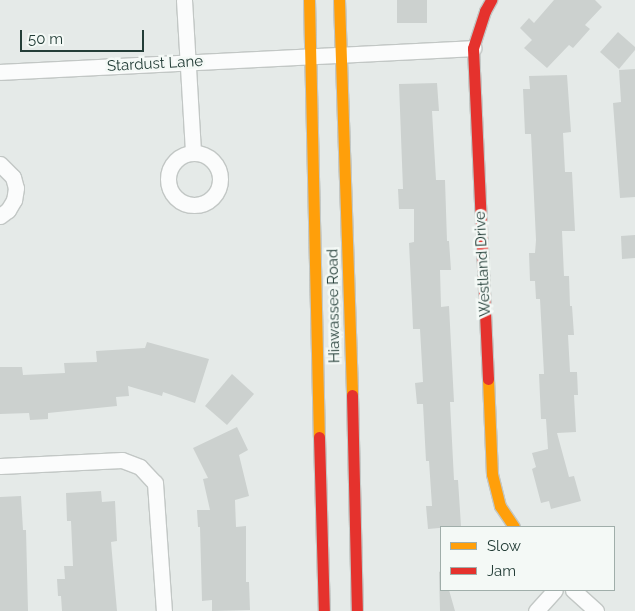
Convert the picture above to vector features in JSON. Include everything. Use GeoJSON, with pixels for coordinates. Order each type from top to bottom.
{"type":"FeatureCollection","features":[{"type":"Feature","properties":{"kind":"street"},"geometry":{"type":"LineString","coordinates":[[184,0],[186,63],[193,152]]}},
{"type":"Feature","properties":{"kind":"street","name":"Hiawassee Road"},"geometry":{"type":"LineString","coordinates":[[309,0],[324,611]]}},
{"type":"Feature","properties":{"kind":"street","name":"Hiawassee Road"},"geometry":{"type":"LineString","coordinates":[[339,0],[357,611]]}},
{"type":"Feature","properties":{"kind":"street","name":"Westland Drive"},"geometry":{"type":"LineString","coordinates":[[491,0],[485,11],[474,48],[492,474],[500,506],[513,526]]}},
{"type":"Feature","properties":{"kind":"street","name":"Stardust Lane"},"geometry":{"type":"LineString","coordinates":[[0,72],[474,48]]}},
{"type":"Feature","properties":{"kind":"street"},"geometry":{"type":"LineString","coordinates":[[0,164],[13,177],[16,188],[14,200],[8,210],[0,216]]}},
{"type":"Feature","properties":{"kind":"street"},"geometry":{"type":"LineString","coordinates":[[0,466],[122,460],[140,467],[156,483],[164,611]]}},
{"type":"Feature","properties":{"kind":"street"},"geometry":{"type":"LineString","coordinates":[[536,611],[554,591]]}},
{"type":"Feature","properties":{"kind":"street"},"geometry":{"type":"LineString","coordinates":[[575,591],[596,611]]}},
{"type":"Feature","properties":{"kind":"building"},"geometry":{"type":"Polygon","coordinates":[[[397,0],[427,0],[427,23],[397,23],[397,0]]]}},
{"type":"Feature","properties":{"kind":"building"},"geometry":{"type":"Polygon","coordinates":[[[554,0],[595,0],[602,7],[585,25],[590,29],[573,48],[569,45],[547,68],[524,48],[532,40],[520,28],[529,18],[534,23],[554,0]]]}},
{"type":"Feature","properties":{"kind":"building"},"geometry":{"type":"Polygon","coordinates":[[[618,32],[635,47],[635,50],[619,69],[600,52],[618,32]]]}},
{"type":"Feature","properties":{"kind":"building"},"geometry":{"type":"Polygon","coordinates":[[[635,69],[635,197],[620,198],[613,103],[621,102],[619,70],[635,69]]]}},
{"type":"Feature","properties":{"kind":"building"},"geometry":{"type":"Polygon","coordinates":[[[567,75],[571,132],[563,133],[565,172],[572,172],[575,231],[562,231],[564,276],[569,276],[570,306],[572,306],[574,335],[568,335],[570,372],[577,372],[578,395],[574,395],[576,432],[557,433],[569,477],[574,476],[581,501],[551,509],[549,501],[541,503],[532,469],[536,467],[532,453],[548,449],[546,419],[541,419],[539,374],[544,374],[540,299],[536,299],[535,281],[530,281],[529,253],[535,253],[536,240],[531,134],[525,134],[523,89],[530,89],[529,76],[567,75]]]}},
{"type":"Feature","properties":{"kind":"building"},"geometry":{"type":"Polygon","coordinates":[[[437,83],[439,111],[432,111],[436,180],[445,180],[447,241],[449,241],[451,270],[440,270],[441,307],[449,306],[454,402],[450,402],[454,480],[458,480],[461,526],[440,526],[440,528],[428,529],[426,506],[432,506],[429,461],[426,461],[423,404],[417,404],[415,383],[423,382],[420,329],[413,329],[409,243],[414,242],[414,209],[399,209],[398,189],[403,189],[399,84],[437,83]]]}},
{"type":"Feature","properties":{"kind":"building"},"geometry":{"type":"Polygon","coordinates":[[[635,235],[635,258],[622,259],[621,236],[635,235]]]}},
{"type":"Feature","properties":{"kind":"building"},"geometry":{"type":"Polygon","coordinates":[[[147,342],[209,359],[195,403],[163,392],[162,396],[128,386],[129,396],[116,397],[117,406],[48,413],[48,419],[30,420],[29,413],[0,414],[0,367],[22,367],[23,375],[65,373],[64,363],[97,362],[96,351],[145,348],[147,342]]]}},
{"type":"Feature","properties":{"kind":"building"},"geometry":{"type":"Polygon","coordinates":[[[232,374],[254,394],[227,425],[205,406],[232,374]]]}},
{"type":"Feature","properties":{"kind":"building"},"geometry":{"type":"Polygon","coordinates":[[[237,427],[248,450],[239,455],[249,496],[235,500],[236,527],[246,526],[246,582],[249,582],[250,610],[212,611],[212,600],[202,601],[200,527],[198,527],[197,510],[210,510],[203,479],[208,478],[193,448],[237,427]]]}},
{"type":"Feature","properties":{"kind":"building"},"geometry":{"type":"Polygon","coordinates":[[[101,491],[102,502],[115,501],[117,541],[111,542],[117,611],[62,611],[61,596],[58,596],[57,579],[65,579],[64,566],[73,566],[71,521],[67,521],[66,493],[101,491]]]}},
{"type":"Feature","properties":{"kind":"building"},"geometry":{"type":"Polygon","coordinates":[[[21,496],[23,530],[26,530],[28,611],[0,611],[0,497],[21,496]]]}},
{"type":"Feature","properties":{"kind":"building"},"geometry":{"type":"Polygon","coordinates":[[[439,572],[440,591],[449,591],[455,611],[440,611],[439,572]]]}},
{"type":"Feature","properties":{"kind":"traffic: slow"},"geometry":{"type":"LineString","coordinates":[[309,0],[319,437]]}},
{"type":"Feature","properties":{"kind":"traffic: slow"},"geometry":{"type":"LineString","coordinates":[[339,0],[352,395]]}},
{"type":"Feature","properties":{"kind":"traffic: slow"},"geometry":{"type":"LineString","coordinates":[[488,379],[492,474],[500,506],[513,526]]}},
{"type":"Feature","properties":{"kind":"traffic: jam"},"geometry":{"type":"LineString","coordinates":[[488,379],[473,48],[485,11],[491,0]]}},
{"type":"Feature","properties":{"kind":"traffic: jam"},"geometry":{"type":"LineString","coordinates":[[352,395],[357,611]]}},
{"type":"Feature","properties":{"kind":"traffic: jam"},"geometry":{"type":"LineString","coordinates":[[319,437],[324,611]]}}]}
